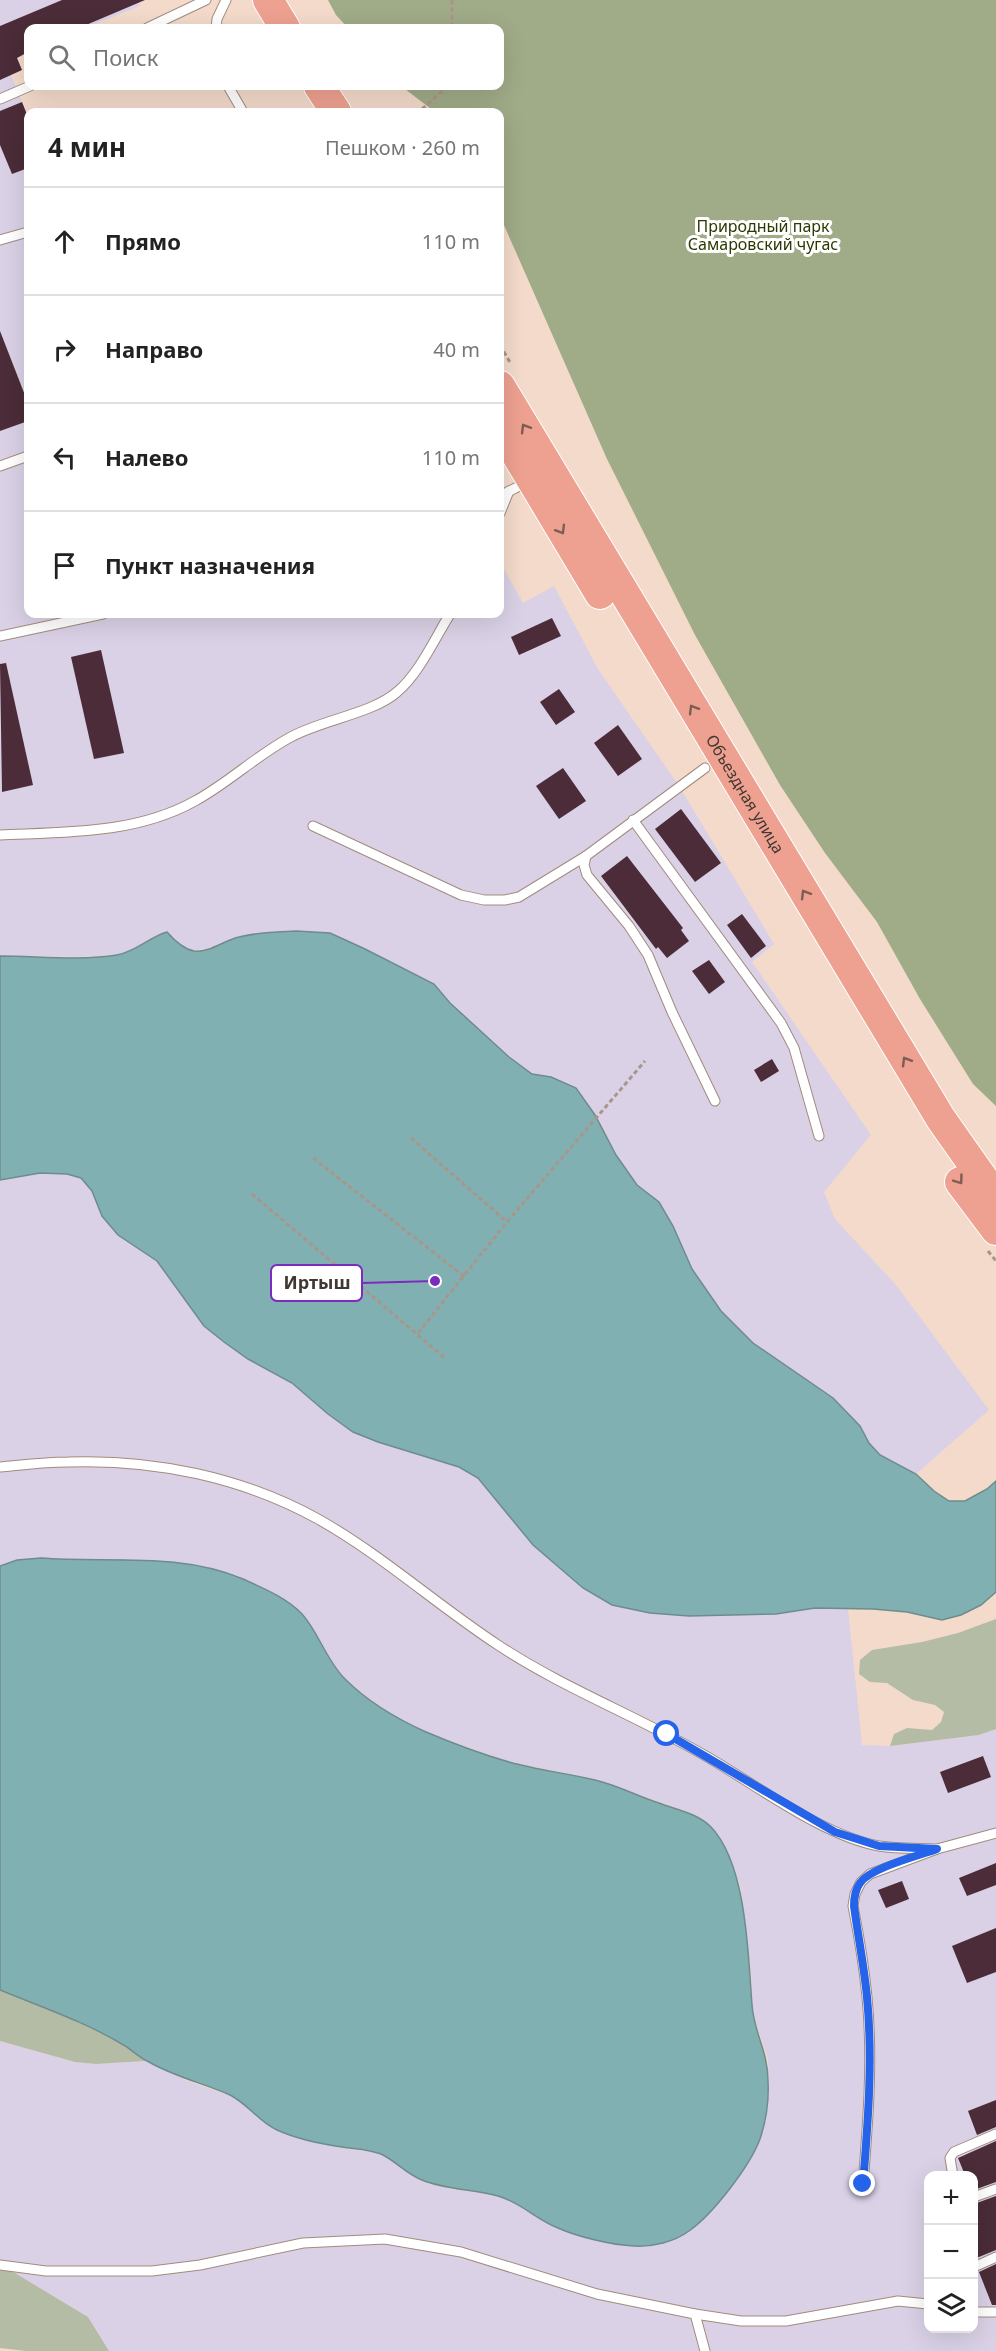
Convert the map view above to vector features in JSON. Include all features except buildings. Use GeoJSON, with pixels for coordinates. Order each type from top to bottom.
{"type":"FeatureCollection","features":[{"type":"Feature","properties":{"kind":"main road"},"geometry":{"type":"LineString","coordinates":[[246,0],[260,24]]}},
{"type":"Feature","properties":{"kind":"main road"},"geometry":{"type":"LineString","coordinates":[[268,0],[283,24]]}},
{"type":"Feature","properties":{"kind":"main road"},"geometry":{"type":"LineString","coordinates":[[298,90],[310,108]]}},
{"type":"Feature","properties":{"kind":"main road"},"geometry":{"type":"LineString","coordinates":[[322,90],[334,108]]}},
{"type":"Feature","properties":{"kind":"main road","name":"Объездная улица"},"geometry":{"type":"LineString","coordinates":[[504,399],[530,480]]}},
{"type":"Feature","properties":{"kind":"main road","name":"Объездная улица"},"geometry":{"type":"LineString","coordinates":[[504,434],[530,480],[941,1119],[996,1197]]}},
{"type":"Feature","properties":{"kind":"main road","name":"Объездная улица"},"geometry":{"type":"LineString","coordinates":[[714,763],[925,1130],[996,1230]]}},
{"type":"Feature","properties":{"kind":"lane"},"geometry":{"type":"LineString","coordinates":[[155,24],[206,0]]}},
{"type":"Feature","properties":{"kind":"lane"},"geometry":{"type":"LineString","coordinates":[[216,24],[226,0]]}},
{"type":"Feature","properties":{"kind":"lane"},"geometry":{"type":"LineString","coordinates":[[0,99],[24,89]]}},
{"type":"Feature","properties":{"kind":"lane"},"geometry":{"type":"LineString","coordinates":[[230,90],[241,108]]}},
{"type":"Feature","properties":{"kind":"lane"},"geometry":{"type":"LineString","coordinates":[[0,240],[24,233]]}},
{"type":"Feature","properties":{"kind":"lane"},"geometry":{"type":"LineString","coordinates":[[0,466],[24,457]]}},
{"type":"Feature","properties":{"kind":"lane"},"geometry":{"type":"LineString","coordinates":[[504,494],[530,480]]}},
{"type":"Feature","properties":{"kind":"lane"},"geometry":{"type":"LineString","coordinates":[[504,509],[530,480]]}},
{"type":"Feature","properties":{"kind":"lane"},"geometry":{"type":"LineString","coordinates":[[0,636],[84,618]]}},
{"type":"Feature","properties":{"kind":"lane"},"geometry":{"type":"LineString","coordinates":[[0,835],[99,831],[157,817],[194,802],[288,738],[309,728],[383,702],[397,693],[409,681],[448,618]]}},
{"type":"Feature","properties":{"kind":"lane"},"geometry":{"type":"LineString","coordinates":[[313,826],[460,895],[484,900],[505,900],[519,897],[586,856],[714,763]]}},
{"type":"Feature","properties":{"kind":"lane"},"geometry":{"type":"LineString","coordinates":[[633,820],[781,1023],[794,1048],[819,1136]]}},
{"type":"Feature","properties":{"kind":"lane"},"geometry":{"type":"LineString","coordinates":[[586,856],[584,865],[587,875],[629,926],[648,956],[715,1101]]}},
{"type":"Feature","properties":{"kind":"lane"},"geometry":{"type":"LineString","coordinates":[[0,1467],[67,1462],[127,1463],[203,1474],[240,1485],[277,1500],[318,1520],[410,1580],[496,1644],[545,1674],[667,1734],[835,1832],[879,1846],[937,1849]]}},
{"type":"Feature","properties":{"kind":"lane"},"geometry":{"type":"LineString","coordinates":[[863,2184],[870,2095],[870,2040],[867,1996],[854,1906],[855,1894],[861,1882],[870,1874],[937,1849],[996,1833]]}},
{"type":"Feature","properties":{"kind":"lane"},"geometry":{"type":"LineString","coordinates":[[952,2171],[950,2158],[954,2152],[996,2134]]}},
{"type":"Feature","properties":{"kind":"lane"},"geometry":{"type":"LineString","coordinates":[[978,2196],[996,2189]]}},
{"type":"Feature","properties":{"kind":"lane"},"geometry":{"type":"LineString","coordinates":[[0,2265],[46,2271],[152,2271],[200,2265],[303,2243],[385,2239],[461,2252],[597,2294],[695,2314],[741,2320],[786,2321],[898,2301],[924,2304]]}},
{"type":"Feature","properties":{"kind":"lane"},"geometry":{"type":"LineString","coordinates":[[978,2265],[996,2257]]}},
{"type":"Feature","properties":{"kind":"lane"},"geometry":{"type":"LineString","coordinates":[[978,2311],[996,2312]]}},
{"type":"Feature","properties":{"kind":"lane"},"geometry":{"type":"LineString","coordinates":[[695,2314],[705,2351]]}},
{"type":"Feature","properties":{"kind":"path"},"geometry":{"type":"LineString","coordinates":[[452,0],[452,24]]}},
{"type":"Feature","properties":{"kind":"path"},"geometry":{"type":"LineString","coordinates":[[424,108],[444,90]]}},
{"type":"Feature","properties":{"kind":"path"},"geometry":{"type":"LineString","coordinates":[[418,1334],[507,1222],[645,1061]]}},
{"type":"Feature","properties":{"kind":"path"},"geometry":{"type":"LineString","coordinates":[[411,1138],[507,1222]]}},
{"type":"Feature","properties":{"kind":"path"},"geometry":{"type":"LineString","coordinates":[[313,1158],[465,1276]]}},
{"type":"Feature","properties":{"kind":"path"},"geometry":{"type":"LineString","coordinates":[[252,1194],[446,1359]]}},
{"type":"Feature","properties":{"kind":"shaded area"},"geometry":{"type":"Polygon","coordinates":[[[0,0],[138,0],[140,6],[95,24],[24,24],[24,54],[17,58],[22,70],[11,75],[24,108],[24,618],[504,618],[504,569],[523,603],[554,586],[598,669],[679,786],[774,944],[752,962],[871,1135],[824,1192],[835,1219],[896,1285],[989,1410],[916,1474],[880,1455],[869,1443],[860,1426],[833,1398],[753,1343],[721,1311],[692,1269],[673,1226],[659,1202],[637,1185],[616,1155],[595,1115],[551,1077],[532,1074],[509,1057],[450,1003],[434,984],[365,949],[330,933],[296,931],[266,932],[237,937],[216,946],[195,951],[156,935],[137,948],[119,955],[0,956],[0,0]]]}},
{"type":"Feature","properties":{"kind":"shaded area"},"geometry":{"type":"Polygon","coordinates":[[[40,1173],[67,1174],[81,1178],[92,1191],[102,1216],[157,1261],[204,1326],[292,1383],[353,1432],[459,1467],[478,1478],[533,1545],[689,1616],[776,1614],[815,1608],[848,1608],[862,1745],[890,1746],[979,1735],[996,1729],[996,2351],[109,2351],[88,2317],[0,2264],[0,2041],[75,2062],[96,2064],[145,2061],[188,2081],[231,2096],[251,2108],[269,2126],[338,2147],[379,2153],[427,2183],[494,2195],[514,2202],[556,2228],[692,2230],[738,2177],[760,2139],[769,2087],[768,2059],[752,2011],[751,1972],[740,1885],[718,1836],[708,1823],[691,1813],[589,1778],[509,1762],[428,1733],[392,1716],[344,1679],[327,1657],[302,1614],[207,1567],[154,1560],[41,1558],[17,1560],[0,1566],[0,1180],[40,1173]]]}},
{"type":"Feature","properties":{"kind":"green space","name":"Природный парк Самаровский чугас"},"geometry":{"type":"Polygon","coordinates":[[[328,0],[996,0],[996,1106],[973,1084],[920,999],[877,922],[825,853],[780,785],[695,635],[607,459],[504,225],[504,108],[430,108],[406,90],[504,90],[504,24],[344,24],[336,15],[328,0]]]}},
{"type":"Feature","properties":{"kind":"green space"},"geometry":{"type":"Polygon","coordinates":[[[996,1619],[996,1729],[979,1735],[890,1746],[894,1734],[907,1728],[932,1730],[941,1722],[944,1712],[935,1705],[913,1700],[887,1683],[870,1682],[859,1674],[860,1660],[872,1650],[922,1642],[958,1633],[996,1619]]]}},
{"type":"Feature","properties":{"kind":"green space"},"geometry":{"type":"Polygon","coordinates":[[[0,1990],[93,2029],[145,2061],[96,2064],[75,2062],[0,2041],[0,1990]]]}},
{"type":"Feature","properties":{"kind":"green space"},"geometry":{"type":"Polygon","coordinates":[[[0,2264],[88,2317],[109,2351],[26,2351],[0,2348],[0,2264]]]}},
{"type":"Feature","properties":{"kind":"water"},"geometry":{"type":"Polygon","coordinates":[[[296,931],[330,933],[434,984],[450,1003],[509,1057],[532,1074],[551,1077],[576,1088],[595,1115],[616,1155],[637,1185],[659,1202],[673,1226],[692,1269],[721,1311],[753,1343],[833,1398],[860,1426],[869,1443],[880,1455],[916,1474],[949,1501],[965,1501],[987,1489],[996,1481],[996,1592],[981,1605],[961,1615],[942,1620],[907,1612],[873,1609],[815,1608],[776,1614],[689,1616],[650,1613],[612,1605],[583,1588],[533,1545],[478,1478],[459,1467],[353,1432],[292,1383],[248,1359],[204,1326],[157,1261],[118,1235],[102,1216],[92,1191],[81,1178],[67,1174],[40,1173],[0,1180],[0,956],[73,958],[117,955],[167,932],[182,946],[200,951],[246,935],[296,931]]]}},
{"type":"Feature","properties":{"kind":"water"},"geometry":{"type":"Polygon","coordinates":[[[41,1558],[169,1562],[194,1565],[243,1579],[296,1608],[308,1621],[338,1672],[373,1702],[404,1721],[426,1732],[498,1759],[611,1785],[693,1815],[711,1827],[723,1844],[739,1887],[747,1937],[753,2015],[766,2060],[768,2088],[764,2125],[755,2150],[739,2175],[709,2213],[683,2235],[656,2245],[625,2245],[575,2234],[550,2225],[506,2199],[440,2186],[422,2180],[376,2152],[317,2143],[277,2130],[230,2095],[169,2072],[95,2030],[0,1990],[0,1566],[17,1560],[41,1558]]]}},
{"type":"Feature","properties":{"kind":"place","name":"Иртыш"},"geometry":{"type":"Point","coordinates":[435,1281]}},
{"type":"Feature","properties":{"kind":"route"},"geometry":{"type":"LineString","coordinates":[[667,1734],[835,1832],[879,1846],[937,1849],[870,1874],[861,1882],[855,1894],[854,1906],[867,1996],[870,2040],[870,2095],[863,2184]]}}]}
